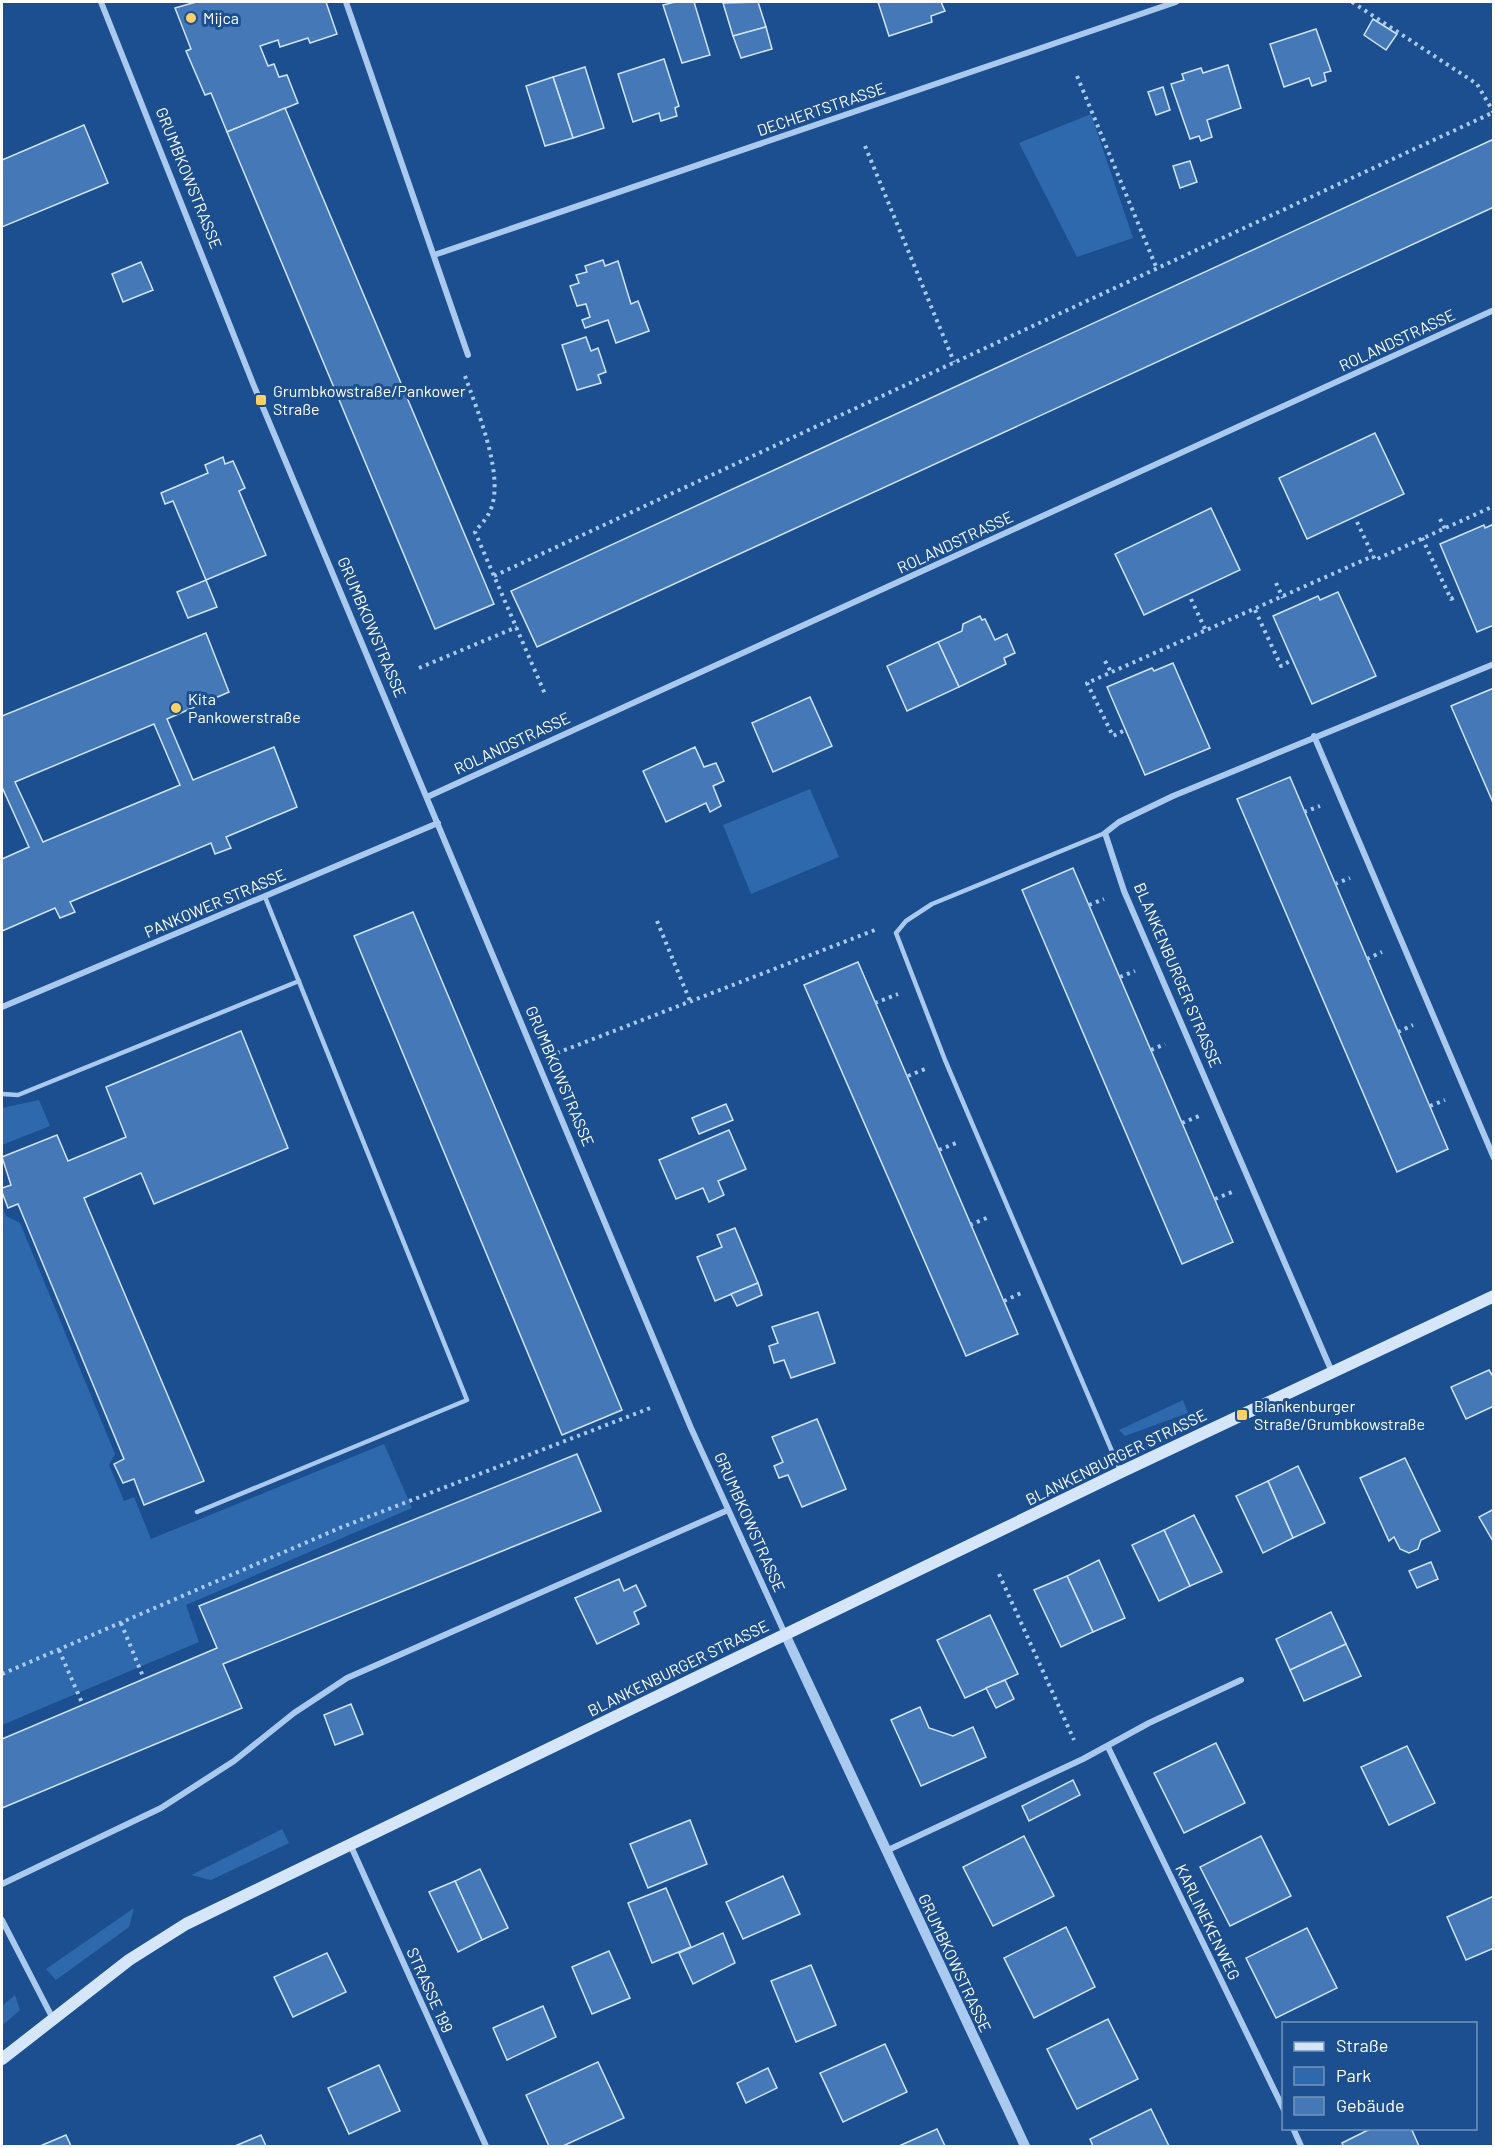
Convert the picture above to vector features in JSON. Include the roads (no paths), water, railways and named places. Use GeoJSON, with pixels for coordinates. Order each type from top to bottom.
{"type":"FeatureCollection","features":[{"type":"Feature","properties":{"kind":"main road","name":"BLANKENBURGER STRASSE"},"geometry":{"type":"LineString","coordinates":[[2,2059],[129,1960],[186,1924],[1121,1472],[1494,1296]]}},
{"type":"Feature","properties":{"kind":"street","name":"GRUMBKOWSTRASSE"},"geometry":{"type":"LineString","coordinates":[[101,2],[254,386],[728,1510],[1025,2146]]}},
{"type":"Feature","properties":{"kind":"street"},"geometry":{"type":"LineString","coordinates":[[346,2],[468,355]]}},
{"type":"Feature","properties":{"kind":"street","name":"DECHERTSTRASSE"},"geometry":{"type":"LineString","coordinates":[[434,255],[1176,2]]}},
{"type":"Feature","properties":{"kind":"street","name":"ROLANDSTRASSE"},"geometry":{"type":"LineString","coordinates":[[427,797],[1494,310]]}},
{"type":"Feature","properties":{"kind":"street"},"geometry":{"type":"LineString","coordinates":[[1105,833],[1119,822],[1173,796],[1314,736],[1494,664]]}},
{"type":"Feature","properties":{"kind":"street"},"geometry":{"type":"LineString","coordinates":[[1314,736],[1494,1158]]}},
{"type":"Feature","properties":{"kind":"street","name":"PANKOWER STRASSE"},"geometry":{"type":"LineString","coordinates":[[2,1007],[438,823]]}},
{"type":"Feature","properties":{"kind":"street","name":"BLANKENBURGER STRASSE"},"geometry":{"type":"LineString","coordinates":[[1105,833],[1133,912],[1332,1372]]}},
{"type":"Feature","properties":{"kind":"street"},"geometry":{"type":"LineString","coordinates":[[2,1884],[161,1808],[234,1761],[294,1713],[347,1678],[728,1510]]}},
{"type":"Feature","properties":{"kind":"street"},"geometry":{"type":"LineString","coordinates":[[886,1851],[1108,1747],[1149,1723],[1241,1680]]}},
{"type":"Feature","properties":{"kind":"street","name":"KARLINEKENWEG"},"geometry":{"type":"LineString","coordinates":[[1108,1747],[1282,2106]]}},
{"type":"Feature","properties":{"kind":"street","name":"STRASSE 199"},"geometry":{"type":"LineString","coordinates":[[349,1844],[486,2146]]}},
{"type":"Feature","properties":{"kind":"street"},"geometry":{"type":"LineString","coordinates":[[2,1920],[52,2018]]}},
{"type":"Feature","properties":{"kind":"street"},"geometry":{"type":"LineString","coordinates":[[1294,2130],[1301,2146]]}},
{"type":"Feature","properties":{"kind":"lane"},"geometry":{"type":"LineString","coordinates":[[1105,833],[932,904],[906,921],[896,933],[945,1060],[1121,1472]]}},
{"type":"Feature","properties":{"kind":"lane"},"geometry":{"type":"LineString","coordinates":[[197,1512],[467,1400],[265,897]]}},
{"type":"Feature","properties":{"kind":"lane"},"geometry":{"type":"LineString","coordinates":[[2,1095],[18,1095],[299,981]]}},
{"type":"Feature","properties":{"kind":"place","name":"Mijca"},"geometry":{"type":"Point","coordinates":[191,18]}},
{"type":"Feature","properties":{"kind":"place","name":"Grumbkowstraße/Pankower Straße"},"geometry":{"type":"Point","coordinates":[261,400]}},
{"type":"Feature","properties":{"kind":"place","name":"Kita Pankowerstraße"},"geometry":{"type":"Point","coordinates":[176,708]}},
{"type":"Feature","properties":{"kind":"place","name":"Blankenburger Straße/Grumbkowstraße"},"geometry":{"type":"Point","coordinates":[1242,1415]}}]}
